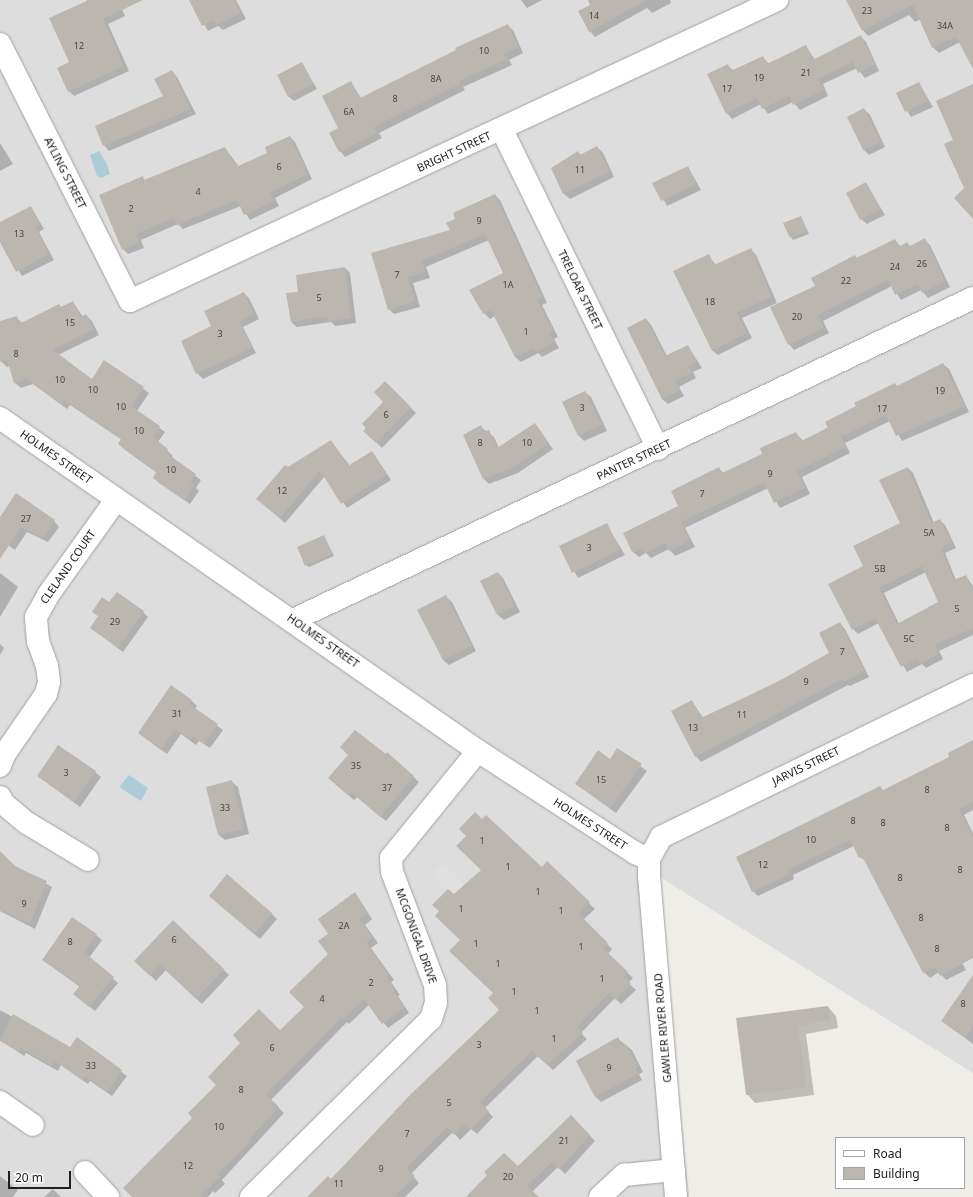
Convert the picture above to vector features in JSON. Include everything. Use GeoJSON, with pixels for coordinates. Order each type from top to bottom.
{"type":"FeatureCollection","features":[{"type":"Feature","properties":{"kind":"street","name":"BRIGHT STREET"},"geometry":{"type":"LineString","coordinates":[[130,301],[502,130],[777,0]]}},
{"type":"Feature","properties":{"kind":"street","name":"AYLING STREET"},"geometry":{"type":"LineString","coordinates":[[0,44],[130,301]]}},
{"type":"Feature","properties":{"kind":"street","name":"TRELOAR STREET"},"geometry":{"type":"LineString","coordinates":[[502,130],[658,449]]}},
{"type":"Feature","properties":{"kind":"street","name":"PANTER STREET"},"geometry":{"type":"LineString","coordinates":[[293,620],[658,449],[973,298]]}},
{"type":"Feature","properties":{"kind":"street","name":"HOLMES STREET"},"geometry":{"type":"LineString","coordinates":[[0,418],[116,500],[293,620],[478,751],[635,853],[649,859]]}},
{"type":"Feature","properties":{"kind":"street","name":"CLELAND COURT"},"geometry":{"type":"LineString","coordinates":[[0,766],[4,755],[46,694],[49,682],[47,666],[38,641],[36,617],[38,612],[116,500]]}},
{"type":"Feature","properties":{"kind":"street","name":"JARVIS STREET"},"geometry":{"type":"LineString","coordinates":[[649,859],[661,837],[973,685]]}},
{"type":"Feature","properties":{"kind":"street","name":"MCGONIGAL DRIVE"},"geometry":{"type":"LineString","coordinates":[[250,1197],[431,1018],[436,1003],[435,984],[392,872],[391,858],[478,751]]}},
{"type":"Feature","properties":{"kind":"street"},"geometry":{"type":"LineString","coordinates":[[0,797],[4,804],[28,824],[88,860]]}},
{"type":"Feature","properties":{"kind":"street","name":"GAWLER RIVER ROAD"},"geometry":{"type":"LineString","coordinates":[[649,859],[676,1197]]}},
{"type":"Feature","properties":{"kind":"street"},"geometry":{"type":"LineString","coordinates":[[0,1102],[33,1125]]}},
{"type":"Feature","properties":{"kind":"street"},"geometry":{"type":"LineString","coordinates":[[600,1197],[624,1175],[674,1170]]}},
{"type":"Feature","properties":{"kind":"street"},"geometry":{"type":"LineString","coordinates":[[85,1172],[108,1197]]}},
{"type":"Feature","properties":{"kind":"shaded area"},"geometry":{"type":"Polygon","coordinates":[[[0,0],[973,0],[973,1073],[658,876],[689,1197],[0,1197],[0,0]]]}},
{"type":"Feature","properties":{"kind":"shaded area"},"geometry":{"type":"Polygon","coordinates":[[[443,863],[464,885],[453,897],[432,875],[443,863]]]}},
{"type":"Feature","properties":{"kind":"water"},"geometry":{"type":"Polygon","coordinates":[[[99,151],[107,164],[110,174],[101,178],[97,176],[90,155],[99,151]]]}},
{"type":"Feature","properties":{"kind":"water"},"geometry":{"type":"Polygon","coordinates":[[[129,775],[148,788],[141,801],[119,787],[129,775]]]}},
{"type":"Feature","properties":{"kind":"building"},"geometry":{"type":"Polygon","coordinates":[[[89,0],[143,0],[103,19],[124,66],[68,92],[57,68],[69,62],[49,18],[89,0]]]}},
{"type":"Feature","properties":{"kind":"building"},"geometry":{"type":"Polygon","coordinates":[[[189,0],[234,0],[241,13],[216,25],[214,20],[202,26],[189,0]]]}},
{"type":"Feature","properties":{"kind":"building"},"geometry":{"type":"Polygon","coordinates":[[[588,0],[647,0],[589,32],[578,11],[590,5],[588,0]]]}},
{"type":"Feature","properties":{"kind":"building"},"geometry":{"type":"Polygon","coordinates":[[[846,0],[973,0],[973,69],[956,37],[932,48],[913,5],[862,31],[846,0]]]}},
{"type":"Feature","properties":{"kind":"building"},"geometry":{"type":"Polygon","coordinates":[[[508,24],[518,47],[504,54],[507,59],[459,81],[460,84],[374,127],[377,133],[339,152],[329,133],[338,128],[322,96],[351,81],[360,98],[456,50],[455,48],[508,24]]]}},
{"type":"Feature","properties":{"kind":"building"},"geometry":{"type":"Polygon","coordinates":[[[861,35],[875,65],[858,73],[853,62],[818,79],[824,90],[793,105],[789,96],[762,109],[757,98],[726,114],[707,74],[728,64],[731,71],[763,56],[767,64],[806,45],[813,60],[861,35]]]}},
{"type":"Feature","properties":{"kind":"building"},"geometry":{"type":"Polygon","coordinates":[[[302,62],[313,84],[288,97],[277,75],[302,62]]]}},
{"type":"Feature","properties":{"kind":"building"},"geometry":{"type":"Polygon","coordinates":[[[172,70],[191,109],[103,146],[95,126],[163,96],[154,79],[172,70]]]}},
{"type":"Feature","properties":{"kind":"building"},"geometry":{"type":"Polygon","coordinates":[[[919,82],[928,101],[905,112],[896,93],[919,82]]]}},
{"type":"Feature","properties":{"kind":"building"},"geometry":{"type":"Polygon","coordinates":[[[973,84],[973,219],[954,198],[964,188],[944,144],[953,140],[936,101],[973,84]]]}},
{"type":"Feature","properties":{"kind":"building"},"geometry":{"type":"Polygon","coordinates":[[[864,108],[881,142],[863,150],[847,117],[864,108]]]}},
{"type":"Feature","properties":{"kind":"building"},"geometry":{"type":"Polygon","coordinates":[[[290,136],[308,174],[270,193],[274,201],[244,215],[237,200],[177,225],[174,218],[136,234],[139,242],[122,250],[99,195],[143,176],[144,180],[225,147],[234,164],[237,163],[238,166],[267,153],[265,147],[290,136]]]}},
{"type":"Feature","properties":{"kind":"building"},"geometry":{"type":"Polygon","coordinates":[[[597,146],[610,172],[563,194],[551,168],[578,151],[580,155],[597,146]]]}},
{"type":"Feature","properties":{"kind":"building"},"geometry":{"type":"Polygon","coordinates":[[[688,166],[696,184],[661,201],[652,183],[688,166]]]}},
{"type":"Feature","properties":{"kind":"building"},"geometry":{"type":"Polygon","coordinates":[[[866,182],[881,209],[860,220],[846,193],[866,182]]]}},
{"type":"Feature","properties":{"kind":"building"},"geometry":{"type":"Polygon","coordinates":[[[495,194],[542,297],[537,300],[553,331],[549,333],[554,342],[536,352],[534,348],[515,357],[491,310],[483,314],[469,290],[503,273],[485,234],[422,261],[425,272],[408,277],[415,301],[388,310],[371,253],[450,230],[446,223],[455,219],[453,213],[495,194]]]}},
{"type":"Feature","properties":{"kind":"building"},"geometry":{"type":"Polygon","coordinates":[[[31,206],[40,224],[35,226],[49,254],[16,272],[0,242],[0,222],[31,206]]]}},
{"type":"Feature","properties":{"kind":"building"},"geometry":{"type":"Polygon","coordinates":[[[801,216],[807,231],[790,238],[783,223],[801,216]]]}},
{"type":"Feature","properties":{"kind":"building"},"geometry":{"type":"Polygon","coordinates":[[[925,238],[945,281],[922,293],[918,284],[895,295],[888,280],[818,315],[824,328],[788,345],[770,307],[815,286],[811,278],[855,255],[857,258],[895,239],[899,247],[907,242],[910,246],[925,238]]]}},
{"type":"Feature","properties":{"kind":"building"},"geometry":{"type":"Polygon","coordinates":[[[751,248],[772,297],[737,312],[747,333],[712,351],[673,271],[709,254],[714,265],[751,248]]]}},
{"type":"Feature","properties":{"kind":"building"},"geometry":{"type":"Polygon","coordinates":[[[345,267],[351,318],[329,321],[328,316],[291,322],[286,293],[298,292],[296,275],[345,267]]]}},
{"type":"Feature","properties":{"kind":"building"},"geometry":{"type":"Polygon","coordinates":[[[244,292],[254,314],[239,321],[252,348],[196,374],[181,341],[211,326],[204,311],[244,292]]]}},
{"type":"Feature","properties":{"kind":"building"},"geometry":{"type":"Polygon","coordinates":[[[73,301],[81,317],[86,314],[94,329],[53,350],[92,379],[104,360],[144,387],[131,406],[160,426],[153,437],[168,449],[166,453],[196,474],[190,483],[194,485],[184,500],[153,478],[156,472],[118,444],[121,439],[64,400],[61,404],[27,379],[14,383],[7,360],[0,362],[0,321],[17,316],[19,324],[59,304],[61,307],[73,301]]]}},
{"type":"Feature","properties":{"kind":"building"},"geometry":{"type":"Polygon","coordinates":[[[646,318],[665,356],[688,345],[697,362],[688,366],[691,373],[675,381],[679,391],[662,399],[627,328],[646,318]]]}},
{"type":"Feature","properties":{"kind":"building"},"geometry":{"type":"Polygon","coordinates":[[[943,363],[965,406],[896,436],[886,415],[841,437],[846,447],[797,471],[805,488],[774,503],[764,482],[681,522],[690,541],[669,551],[665,543],[645,553],[642,548],[632,552],[623,533],[678,506],[671,491],[719,467],[722,473],[762,454],[760,448],[796,432],[801,441],[828,428],[825,422],[856,406],[854,403],[895,383],[897,386],[943,363]]]}},
{"type":"Feature","properties":{"kind":"building"},"geometry":{"type":"Polygon","coordinates":[[[385,381],[411,407],[376,443],[363,431],[366,428],[362,424],[383,402],[374,392],[385,381]]]}},
{"type":"Feature","properties":{"kind":"building"},"geometry":{"type":"Polygon","coordinates":[[[585,391],[602,425],[578,436],[562,402],[585,391]]]}},
{"type":"Feature","properties":{"kind":"building"},"geometry":{"type":"Polygon","coordinates":[[[535,423],[549,443],[512,468],[483,479],[463,435],[481,425],[484,432],[489,430],[497,448],[535,423]]]}},
{"type":"Feature","properties":{"kind":"building"},"geometry":{"type":"Polygon","coordinates":[[[331,440],[348,466],[372,451],[387,474],[341,504],[320,470],[280,518],[256,499],[285,465],[288,467],[331,440]]]}},
{"type":"Feature","properties":{"kind":"building"},"geometry":{"type":"Polygon","coordinates":[[[908,467],[931,523],[940,519],[952,543],[941,548],[954,580],[966,575],[973,590],[973,628],[935,645],[939,654],[920,664],[918,659],[901,667],[875,618],[852,630],[828,584],[863,566],[853,546],[900,523],[879,480],[908,467]],[[922,566],[879,588],[897,624],[938,602],[922,566]]]}},
{"type":"Feature","properties":{"kind":"building"},"geometry":{"type":"Polygon","coordinates":[[[16,493],[55,520],[43,538],[21,527],[0,559],[0,517],[16,493]]]}},
{"type":"Feature","properties":{"kind":"building"},"geometry":{"type":"Polygon","coordinates":[[[607,523],[620,550],[572,573],[559,546],[607,523]]]}},
{"type":"Feature","properties":{"kind":"building"},"geometry":{"type":"Polygon","coordinates":[[[324,535],[332,554],[305,566],[297,547],[324,535]]]}},
{"type":"Feature","properties":{"kind":"building"},"geometry":{"type":"Polygon","coordinates":[[[498,572],[515,606],[497,615],[480,581],[498,572]]]}},
{"type":"Feature","properties":{"kind":"building"},"geometry":{"type":"Polygon","coordinates":[[[117,592],[144,611],[118,648],[90,628],[98,616],[92,612],[102,597],[109,602],[117,592]]]}},
{"type":"Feature","properties":{"kind":"building"},"geometry":{"type":"Polygon","coordinates":[[[446,595],[472,646],[443,660],[417,610],[446,595]]]}},
{"type":"Feature","properties":{"kind":"building"},"geometry":{"type":"Polygon","coordinates":[[[840,622],[865,671],[844,682],[843,679],[695,757],[671,711],[692,700],[701,718],[777,682],[829,653],[819,633],[840,622]]]}},
{"type":"Feature","properties":{"kind":"building"},"geometry":{"type":"Polygon","coordinates":[[[171,685],[192,700],[189,704],[218,724],[204,744],[193,736],[190,740],[175,729],[161,750],[138,733],[171,685]]]}},
{"type":"Feature","properties":{"kind":"building"},"geometry":{"type":"Polygon","coordinates":[[[355,730],[386,754],[387,752],[414,776],[380,817],[351,792],[348,795],[328,778],[348,755],[340,747],[355,730]]]}},
{"type":"Feature","properties":{"kind":"building"},"geometry":{"type":"Polygon","coordinates":[[[973,740],[973,802],[959,809],[973,837],[973,958],[940,976],[935,967],[923,973],[862,856],[859,858],[850,840],[788,870],[790,874],[752,892],[736,857],[880,786],[883,790],[949,757],[948,753],[973,740]]]}},
{"type":"Feature","properties":{"kind":"building"},"geometry":{"type":"Polygon","coordinates":[[[58,745],[96,771],[74,802],[37,776],[58,745]]]}},
{"type":"Feature","properties":{"kind":"building"},"geometry":{"type":"Polygon","coordinates":[[[617,748],[642,764],[610,808],[575,784],[598,750],[610,759],[617,748]]]}},
{"type":"Feature","properties":{"kind":"building"},"geometry":{"type":"Polygon","coordinates":[[[232,780],[244,829],[218,835],[206,787],[232,780]]]}},
{"type":"Feature","properties":{"kind":"building"},"geometry":{"type":"Polygon","coordinates":[[[475,812],[482,819],[486,815],[542,867],[547,861],[590,902],[579,914],[608,943],[603,948],[628,972],[624,977],[631,984],[615,1000],[609,993],[577,1027],[583,1033],[547,1065],[532,1051],[480,1102],[489,1111],[471,1129],[465,1124],[454,1135],[447,1127],[406,1168],[415,1176],[394,1197],[307,1197],[328,1176],[331,1179],[410,1095],[499,1010],[488,998],[493,993],[449,951],[460,940],[435,916],[439,911],[432,905],[448,889],[454,894],[481,870],[456,846],[466,836],[459,829],[475,812]]]}},
{"type":"Feature","properties":{"kind":"building"},"geometry":{"type":"Polygon","coordinates":[[[0,851],[16,867],[47,881],[30,924],[0,910],[0,851]]]}},
{"type":"Feature","properties":{"kind":"building"},"geometry":{"type":"Polygon","coordinates":[[[227,874],[272,913],[254,934],[209,896],[227,874]]]}},
{"type":"Feature","properties":{"kind":"building"},"geometry":{"type":"Polygon","coordinates":[[[355,892],[368,913],[360,919],[373,938],[366,943],[389,975],[386,976],[395,989],[393,991],[405,1007],[382,1024],[364,999],[343,1019],[341,1018],[266,1094],[279,1107],[249,1139],[251,1141],[217,1174],[220,1177],[200,1197],[132,1197],[123,1188],[192,1118],[188,1113],[216,1085],[208,1077],[240,1043],[233,1035],[259,1009],[280,1030],[304,1007],[289,992],[328,954],[318,941],[328,934],[318,919],[355,892]]]}},
{"type":"Feature","properties":{"kind":"building"},"geometry":{"type":"Polygon","coordinates":[[[72,917],[97,934],[84,952],[114,977],[89,1007],[73,994],[80,986],[42,960],[72,917]]]}},
{"type":"Feature","properties":{"kind":"building"},"geometry":{"type":"Polygon","coordinates":[[[173,920],[224,969],[196,999],[160,965],[150,976],[134,961],[173,920]]]}},
{"type":"Feature","properties":{"kind":"building"},"geometry":{"type":"Polygon","coordinates":[[[973,975],[973,1026],[965,1038],[941,1021],[973,975]]]}},
{"type":"Feature","properties":{"kind":"building"},"geometry":{"type":"Polygon","coordinates":[[[828,1006],[830,1020],[798,1026],[806,1087],[746,1095],[736,1018],[828,1006]]]}},
{"type":"Feature","properties":{"kind":"building"},"geometry":{"type":"Polygon","coordinates":[[[13,1014],[70,1047],[77,1037],[122,1070],[107,1092],[85,1076],[82,1080],[55,1061],[52,1066],[21,1048],[19,1052],[0,1041],[13,1014]]]}},
{"type":"Feature","properties":{"kind":"building"},"geometry":{"type":"Polygon","coordinates":[[[618,1037],[623,1046],[626,1044],[638,1067],[635,1069],[638,1074],[595,1097],[576,1061],[618,1037]]]}},
{"type":"Feature","properties":{"kind":"building"},"geometry":{"type":"Polygon","coordinates":[[[571,1115],[590,1135],[559,1169],[552,1162],[527,1186],[539,1197],[466,1197],[487,1175],[484,1172],[504,1153],[518,1166],[571,1115]]]}}]}
